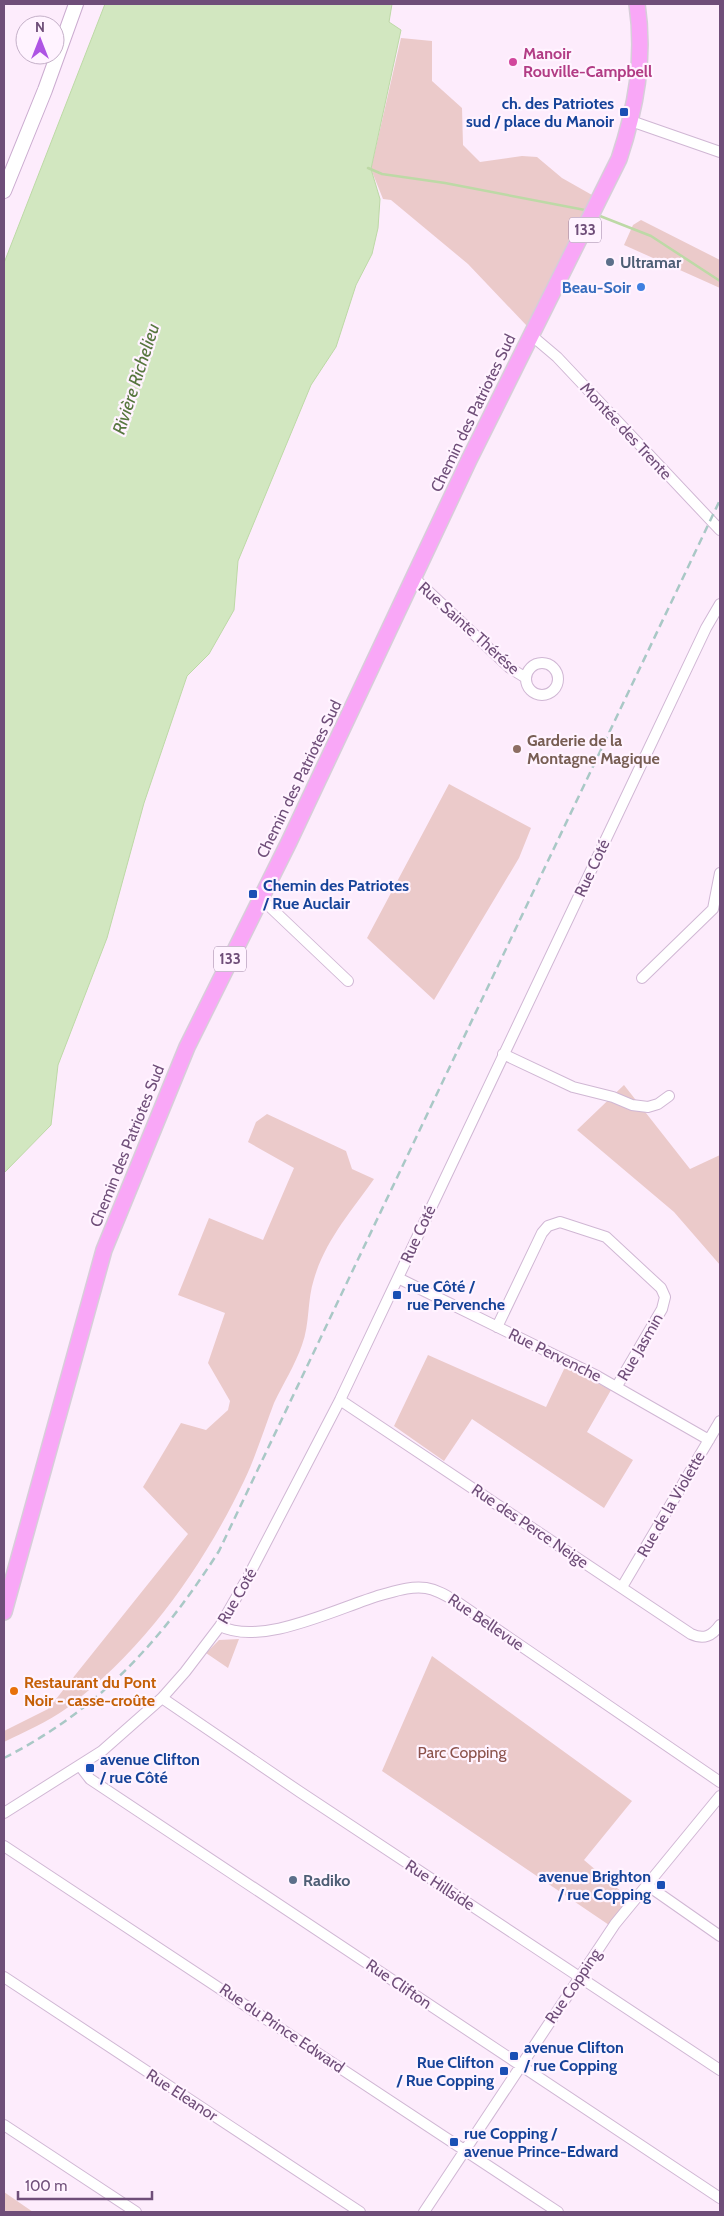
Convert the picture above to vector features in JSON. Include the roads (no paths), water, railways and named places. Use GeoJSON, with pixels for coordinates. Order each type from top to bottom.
{"type":"FeatureCollection","features":[{"type":"Feature","properties":{"kind":"main road"},"geometry":{"type":"LineString","coordinates":[[4,191],[45,90],[76,4]]}},
{"type":"Feature","properties":{"kind":"main road","name":"Chemin des Patriotes Sud"},"geometry":{"type":"LineString","coordinates":[[4,1612],[38,1481],[109,1236],[180,1061],[260,900],[413,577],[531,335],[612,175],[631,122],[640,70],[637,4]]}},
{"type":"Feature","properties":{"kind":"street"},"geometry":{"type":"LineString","coordinates":[[631,122],[720,152]]}},
{"type":"Feature","properties":{"kind":"street","name":"Montée des Trente"},"geometry":{"type":"LineString","coordinates":[[531,335],[557,357],[720,530]]}},
{"type":"Feature","properties":{"kind":"street","name":"Rue Sainte Thérése"},"geometry":{"type":"LineString","coordinates":[[413,577],[510,668],[526,678]]}},
{"type":"Feature","properties":{"kind":"street","name":"Rue Coté"},"geometry":{"type":"LineString","coordinates":[[4,1813],[112,1744],[162,1698],[220,1626],[292,1496],[340,1400],[706,628],[720,604]]}},
{"type":"Feature","properties":{"kind":"street"},"geometry":{"type":"LineString","coordinates":[[642,978],[713,909],[720,873]]}},
{"type":"Feature","properties":{"kind":"street"},"geometry":{"type":"LineString","coordinates":[[260,900],[269,906],[348,981]]}},
{"type":"Feature","properties":{"kind":"street"},"geometry":{"type":"LineString","coordinates":[[503,1054],[568,1085],[613,1097],[632,1105],[648,1107],[658,1104],[669,1096]]}},
{"type":"Feature","properties":{"kind":"street","name":"Rue Jasmin"},"geometry":{"type":"LineString","coordinates":[[496,1326],[542,1233],[548,1226],[563,1222],[602,1234],[610,1239],[659,1285],[665,1296],[662,1309],[617,1386]]}},
{"type":"Feature","properties":{"kind":"street","name":"Rue Pervenche"},"geometry":{"type":"LineString","coordinates":[[398,1278],[617,1386],[708,1440]]}},
{"type":"Feature","properties":{"kind":"street","name":"Rue des Perce Neige"},"geometry":{"type":"LineString","coordinates":[[340,1400],[694,1635],[710,1636],[720,1625]]}},
{"type":"Feature","properties":{"kind":"street","name":"Rue de la Violette"},"geometry":{"type":"LineString","coordinates":[[622,1587],[720,1421]]}},
{"type":"Feature","properties":{"kind":"street","name":"Rue Bellevue"},"geometry":{"type":"LineString","coordinates":[[220,1626],[231,1632],[260,1632],[303,1621],[404,1588],[431,1589],[446,1595],[720,1782]]}},
{"type":"Feature","properties":{"kind":"street","name":"Rue Hillside"},"geometry":{"type":"LineString","coordinates":[[162,1698],[237,1750],[720,2070]]}},
{"type":"Feature","properties":{"kind":"street","name":"Rue Clifton"},"geometry":{"type":"LineString","coordinates":[[80,1766],[90,1779],[720,2198]]}},
{"type":"Feature","properties":{"kind":"street","name":"Rue Copping"},"geometry":{"type":"LineString","coordinates":[[424,2212],[579,1976],[622,1915],[720,1796]]}},
{"type":"Feature","properties":{"kind":"street","name":"Rue du Prince Edward"},"geometry":{"type":"LineString","coordinates":[[4,1846],[558,2212]]}},
{"type":"Feature","properties":{"kind":"street"},"geometry":{"type":"LineString","coordinates":[[647,1885],[720,1936]]}},
{"type":"Feature","properties":{"kind":"street","name":"Rue Eleanor"},"geometry":{"type":"LineString","coordinates":[[4,1977],[360,2212]]}},
{"type":"Feature","properties":{"kind":"street"},"geometry":{"type":"LineString","coordinates":[[4,2125],[136,2212]]}},
{"type":"Feature","properties":{"kind":"water","name":"Rivière Richelieu"},"geometry":{"type":"Polygon","coordinates":[[[105,4],[392,4],[389,22],[401,30],[371,169],[380,199],[378,228],[372,254],[356,285],[336,347],[311,385],[238,561],[234,610],[209,654],[187,676],[144,803],[107,938],[58,1065],[51,1125],[4,1173],[4,263],[105,4]]]}},
{"type":"Feature","properties":{"kind":"waterway"},"geometry":{"type":"LineString","coordinates":[[368,168],[382,174],[445,183],[585,210]]}},
{"type":"Feature","properties":{"kind":"waterway"},"geometry":{"type":"LineString","coordinates":[[600,216],[651,236],[720,281]]}},
{"type":"Feature","properties":{"kind":"railway"},"geometry":{"type":"LineString","coordinates":[[4,1758],[70,1718],[126,1670],[175,1614],[219,1551],[720,500]]}},
{"type":"Feature","properties":{"kind":"place","name":"Manoir Rouville-Campbell"},"geometry":{"type":"Point","coordinates":[513,62]}},
{"type":"Feature","properties":{"kind":"place","name":"ch. des Patriotes sud / place du Manoir"},"geometry":{"type":"Point","coordinates":[624,112]}},
{"type":"Feature","properties":{"kind":"place","name":"Ultramar"},"geometry":{"type":"Point","coordinates":[610,262]}},
{"type":"Feature","properties":{"kind":"place","name":"Beau-Soir"},"geometry":{"type":"Point","coordinates":[641,287]}},
{"type":"Feature","properties":{"kind":"place","name":"Garderie de la Montagne Magique"},"geometry":{"type":"Point","coordinates":[517,749]}},
{"type":"Feature","properties":{"kind":"place","name":"Chemin des Patriotes / Rue Auclair"},"geometry":{"type":"Point","coordinates":[253,894]}},
{"type":"Feature","properties":{"kind":"place","name":"rue Côté / rue Pervenche"},"geometry":{"type":"Point","coordinates":[397,1295]}},
{"type":"Feature","properties":{"kind":"place","name":"Restaurant du Pont Noir - casse-croûte"},"geometry":{"type":"Point","coordinates":[14,1691]}},
{"type":"Feature","properties":{"kind":"place","name":"avenue Clifton / rue Côté"},"geometry":{"type":"Point","coordinates":[90,1768]}},
{"type":"Feature","properties":{"kind":"place","name":"Radiko"},"geometry":{"type":"Point","coordinates":[293,1880]}},
{"type":"Feature","properties":{"kind":"place","name":"avenue Brighton / rue Copping"},"geometry":{"type":"Point","coordinates":[661,1885]}},
{"type":"Feature","properties":{"kind":"place","name":"avenue Clifton / rue Copping"},"geometry":{"type":"Point","coordinates":[514,2056]}},
{"type":"Feature","properties":{"kind":"place","name":"Rue Clifton / Rue Copping"},"geometry":{"type":"Point","coordinates":[504,2071]}},
{"type":"Feature","properties":{"kind":"place","name":"rue Copping / avenue Prince-Edward"},"geometry":{"type":"Point","coordinates":[454,2142]}},
{"type":"Feature","properties":{"kind":"park label","name":"Parc Copping"},"geometry":{"type":"Point","coordinates":[462,1752]}}]}
